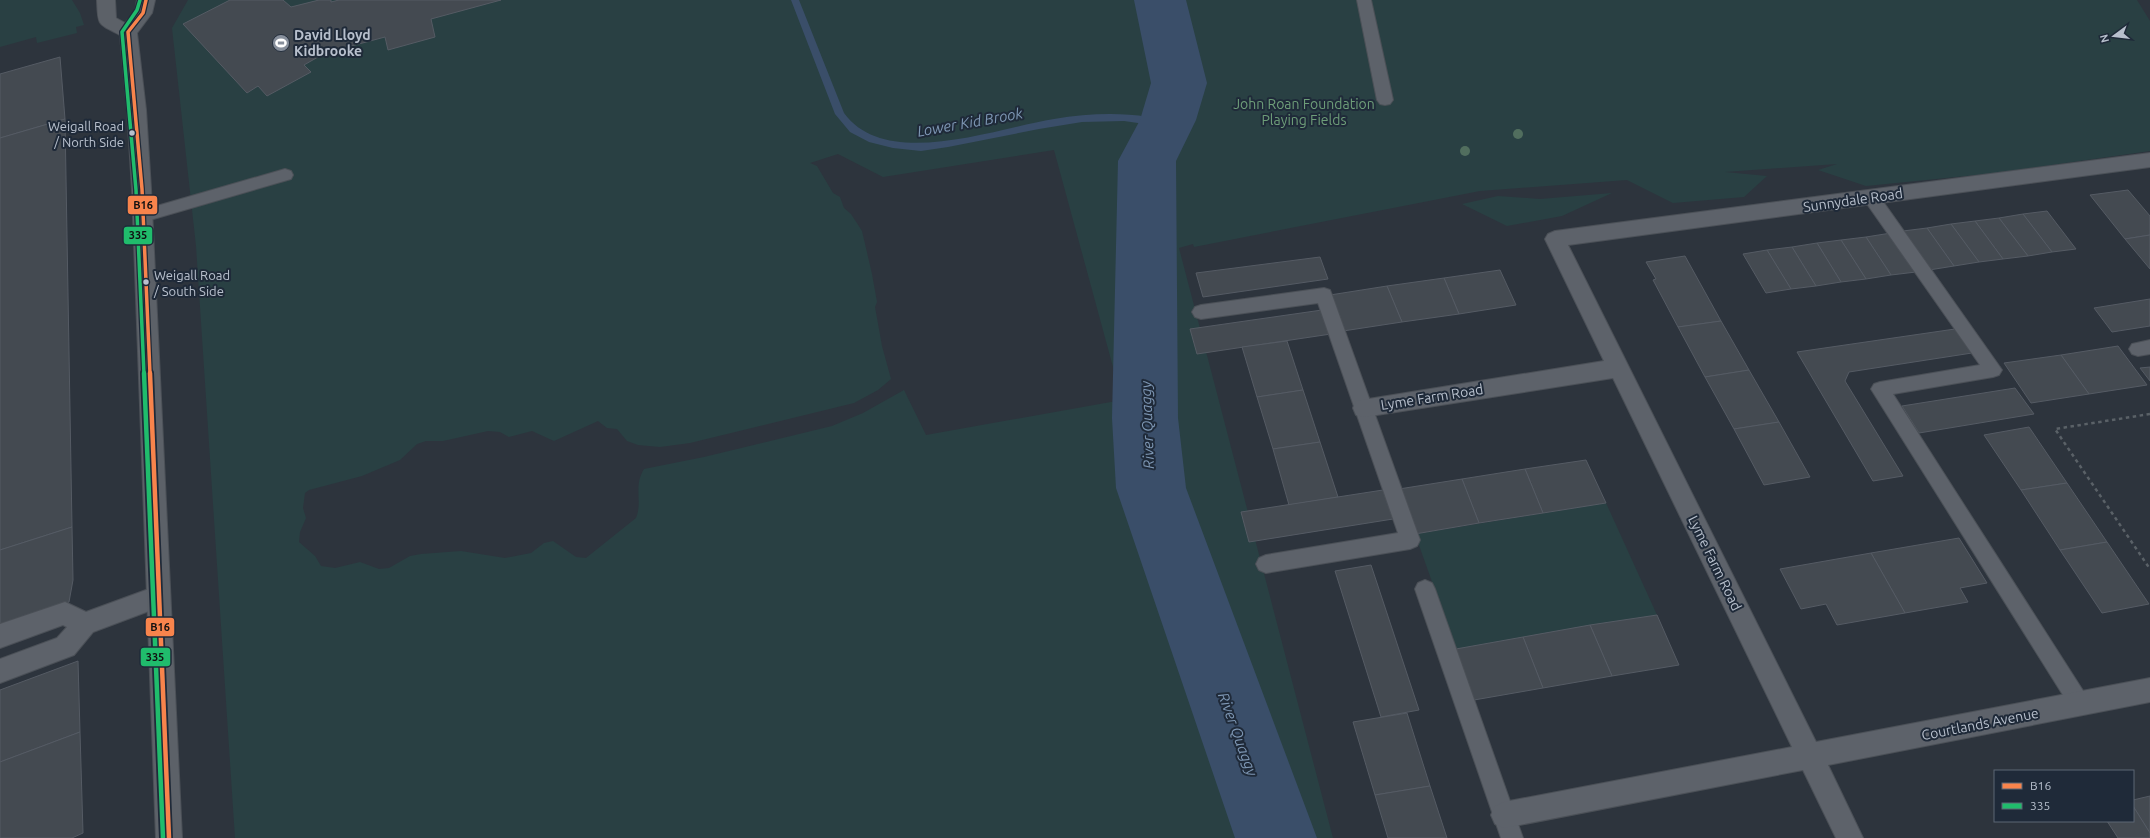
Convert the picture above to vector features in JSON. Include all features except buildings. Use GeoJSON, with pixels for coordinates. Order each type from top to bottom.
{"type":"FeatureCollection","features":[{"type":"Feature","properties":{"kind":"street"},"geometry":{"type":"LineString","coordinates":[[106,0],[107,21],[128,32]]}},
{"type":"Feature","properties":{"kind":"street"},"geometry":{"type":"LineString","coordinates":[[146,0],[143,12],[128,32],[134,76],[142,216],[157,597],[169,838]]}},
{"type":"Feature","properties":{"kind":"street","name":"Sunnydale Road"},"geometry":{"type":"LineString","coordinates":[[1555,239],[2150,160]]}},
{"type":"Feature","properties":{"kind":"street","name":"Lyme Farm Road"},"geometry":{"type":"LineString","coordinates":[[1555,239],[1850,838]]}},
{"type":"Feature","properties":{"kind":"street","name":"Lyme Farm Road"},"geometry":{"type":"LineString","coordinates":[[1364,408],[1619,368]]}},
{"type":"Feature","properties":{"kind":"street"},"geometry":{"type":"LineString","coordinates":[[0,670],[65,647],[85,624],[157,597]]}},
{"type":"Feature","properties":{"kind":"street"},"geometry":{"type":"LineString","coordinates":[[0,636],[65,613],[85,624]]}},
{"type":"Feature","properties":{"kind":"street","name":"Courtlands Avenue"},"geometry":{"type":"LineString","coordinates":[[1810,758],[2150,690]]}},
{"type":"Feature","properties":{"kind":"street"},"geometry":{"type":"LineString","coordinates":[[1508,827],[1810,758]]}},
{"type":"Feature","properties":{"kind":"lane"},"geometry":{"type":"LineString","coordinates":[[1364,0],[1385,100]]}},
{"type":"Feature","properties":{"kind":"lane"},"geometry":{"type":"LineString","coordinates":[[142,216],[285,175]]}},
{"type":"Feature","properties":{"kind":"lane"},"geometry":{"type":"LineString","coordinates":[[1871,197],[1993,370],[1880,389],[2080,704]]}},
{"type":"Feature","properties":{"kind":"lane"},"geometry":{"type":"LineString","coordinates":[[1201,312],[1324,295],[1410,540],[1266,564]]}},
{"type":"Feature","properties":{"kind":"lane"},"geometry":{"type":"LineString","coordinates":[[1425,589],[1508,827]]}},
{"type":"Feature","properties":{"kind":"path"},"geometry":{"type":"LineString","coordinates":[[2150,414],[2055,429],[2150,569]]}},
{"type":"Feature","properties":{"kind":"green space"},"geometry":{"type":"Polygon","coordinates":[[[0,0],[72,0],[80,13],[84,25],[76,27],[77,33],[37,43],[36,37],[0,47],[0,0]]]}},
{"type":"Feature","properties":{"kind":"green space","name":"John Roan Foundation Playing Fields"},"geometry":{"type":"Polygon","coordinates":[[[188,0],[2137,0],[2150,21],[2150,151],[1996,173],[1866,186],[1818,170],[1837,164],[1725,172],[1767,176],[1744,197],[1673,203],[1627,180],[1480,191],[1194,247],[1193,244],[1179,248],[1333,838],[235,838],[196,246],[172,28],[188,0]],[[1054,150],[883,177],[838,154],[810,163],[817,166],[833,193],[840,197],[844,208],[851,214],[862,231],[877,302],[875,307],[882,346],[891,379],[878,390],[854,403],[690,443],[660,447],[638,445],[627,441],[617,429],[607,428],[598,421],[554,441],[532,431],[509,437],[500,432],[488,431],[443,441],[426,441],[417,444],[400,460],[362,476],[309,490],[305,493],[303,508],[306,518],[300,532],[299,542],[315,556],[321,566],[335,568],[360,562],[379,569],[389,568],[410,556],[461,551],[505,558],[531,553],[544,543],[553,541],[576,557],[586,558],[636,518],[639,506],[638,488],[644,469],[704,457],[832,426],[863,413],[904,390],[926,435],[1122,400],[1054,150]]]}},
{"type":"Feature","properties":{"kind":"green space"},"geometry":{"type":"Polygon","coordinates":[[[1612,193],[1562,216],[1507,226],[1462,204],[1498,196],[1540,199],[1612,193]]]}},
{"type":"Feature","properties":{"kind":"green space"},"geometry":{"type":"Polygon","coordinates":[[[1606,503],[1657,615],[1456,649],[1415,534],[1606,503]]]}},
{"type":"Feature","properties":{"kind":"waterway","name":"Lower Kid Brook"},"geometry":{"type":"LineString","coordinates":[[795,0],[840,114],[846,123],[854,130],[872,140],[893,145],[921,147],[948,144],[1039,125],[1082,119],[1124,118],[1166,124]]}},
{"type":"Feature","properties":{"kind":"waterway","name":"River Quaggy"},"geometry":{"type":"LineString","coordinates":[[1160,0],[1179,83],[1168,120],[1147,161],[1145,418],[1151,488],[1276,838]]}},
{"type":"Feature","properties":{"kind":"transit line","name":"335"},"geometry":{"type":"LineString","coordinates":[[140,0],[137,10],[122,32],[136,190],[163,838]]}},
{"type":"Feature","properties":{"kind":"transit line","name":"B16"},"geometry":{"type":"LineString","coordinates":[[146,0],[143,13],[128,32],[142,189],[169,838]]}},
{"type":"Feature","properties":{"kind":"place","name":"David Lloyd Kidbrooke"},"geometry":{"type":"Point","coordinates":[281,43]}},
{"type":"Feature","properties":{"kind":"place","name":"Weigall Road / North Side"},"geometry":{"type":"Point","coordinates":[132,133]}},
{"type":"Feature","properties":{"kind":"place","name":"Weigall Road / South Side"},"geometry":{"type":"Point","coordinates":[146,282]}}]}
